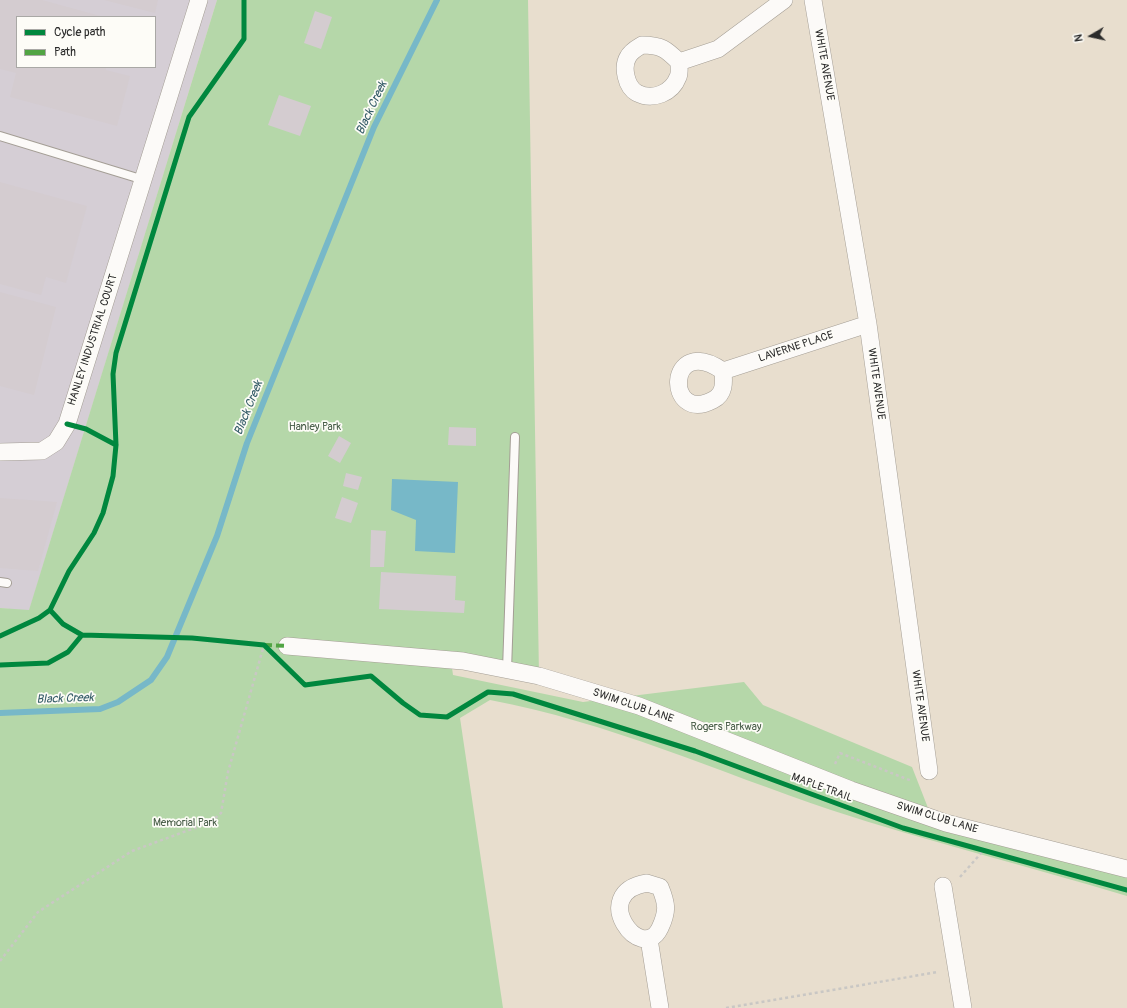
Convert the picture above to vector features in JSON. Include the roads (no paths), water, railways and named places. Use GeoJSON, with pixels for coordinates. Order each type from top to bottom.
{"type":"FeatureCollection","features":[{"type":"Feature","properties":{"kind":"street","name":"HANLEY INDUSTRIAL COURT"},"geometry":{"type":"LineString","coordinates":[[0,452],[42,451],[56,442],[67,424],[199,0]]}},
{"type":"Feature","properties":{"kind":"street"},"geometry":{"type":"LineString","coordinates":[[679,62],[718,49],[784,0]]}},
{"type":"Feature","properties":{"kind":"street","name":"WHITE AVENUE"},"geometry":{"type":"LineString","coordinates":[[813,0],[868,324],[929,771]]}},
{"type":"Feature","properties":{"kind":"street","name":"LAVERNE PLACE"},"geometry":{"type":"LineString","coordinates":[[723,371],[868,324]]}},
{"type":"Feature","properties":{"kind":"street","name":"SWIM CLUB LANE"},"geometry":{"type":"LineString","coordinates":[[288,646],[463,661],[539,676],[639,706],[828,780],[946,823],[1127,869]]}},
{"type":"Feature","properties":{"kind":"street"},"geometry":{"type":"LineString","coordinates":[[943,886],[963,1008]]}},
{"type":"Feature","properties":{"kind":"street"},"geometry":{"type":"LineString","coordinates":[[649,939],[660,1008]]}},
{"type":"Feature","properties":{"kind":"lane"},"geometry":{"type":"LineString","coordinates":[[0,136],[144,180]]}},
{"type":"Feature","properties":{"kind":"lane"},"geometry":{"type":"LineString","coordinates":[[507,670],[515,437]]}},
{"type":"Feature","properties":{"kind":"water"},"geometry":{"type":"Polygon","coordinates":[[[392,479],[458,482],[455,553],[415,551],[416,520],[391,510],[392,479]]]}},
{"type":"Feature","properties":{"kind":"waterway","name":"Black Creek"},"geometry":{"type":"LineString","coordinates":[[0,713],[100,709],[118,702],[151,680],[167,657],[217,536],[247,443],[374,127],[437,0]]}},
{"type":"Feature","properties":{"kind":"park label","name":"Hanley Park"},"geometry":{"type":"Point","coordinates":[315,427]}},
{"type":"Feature","properties":{"kind":"park label","name":"Rogers Parkway"},"geometry":{"type":"Point","coordinates":[726,727]}},
{"type":"Feature","properties":{"kind":"park label","name":"Memorial Park"},"geometry":{"type":"Point","coordinates":[185,823]}}]}
